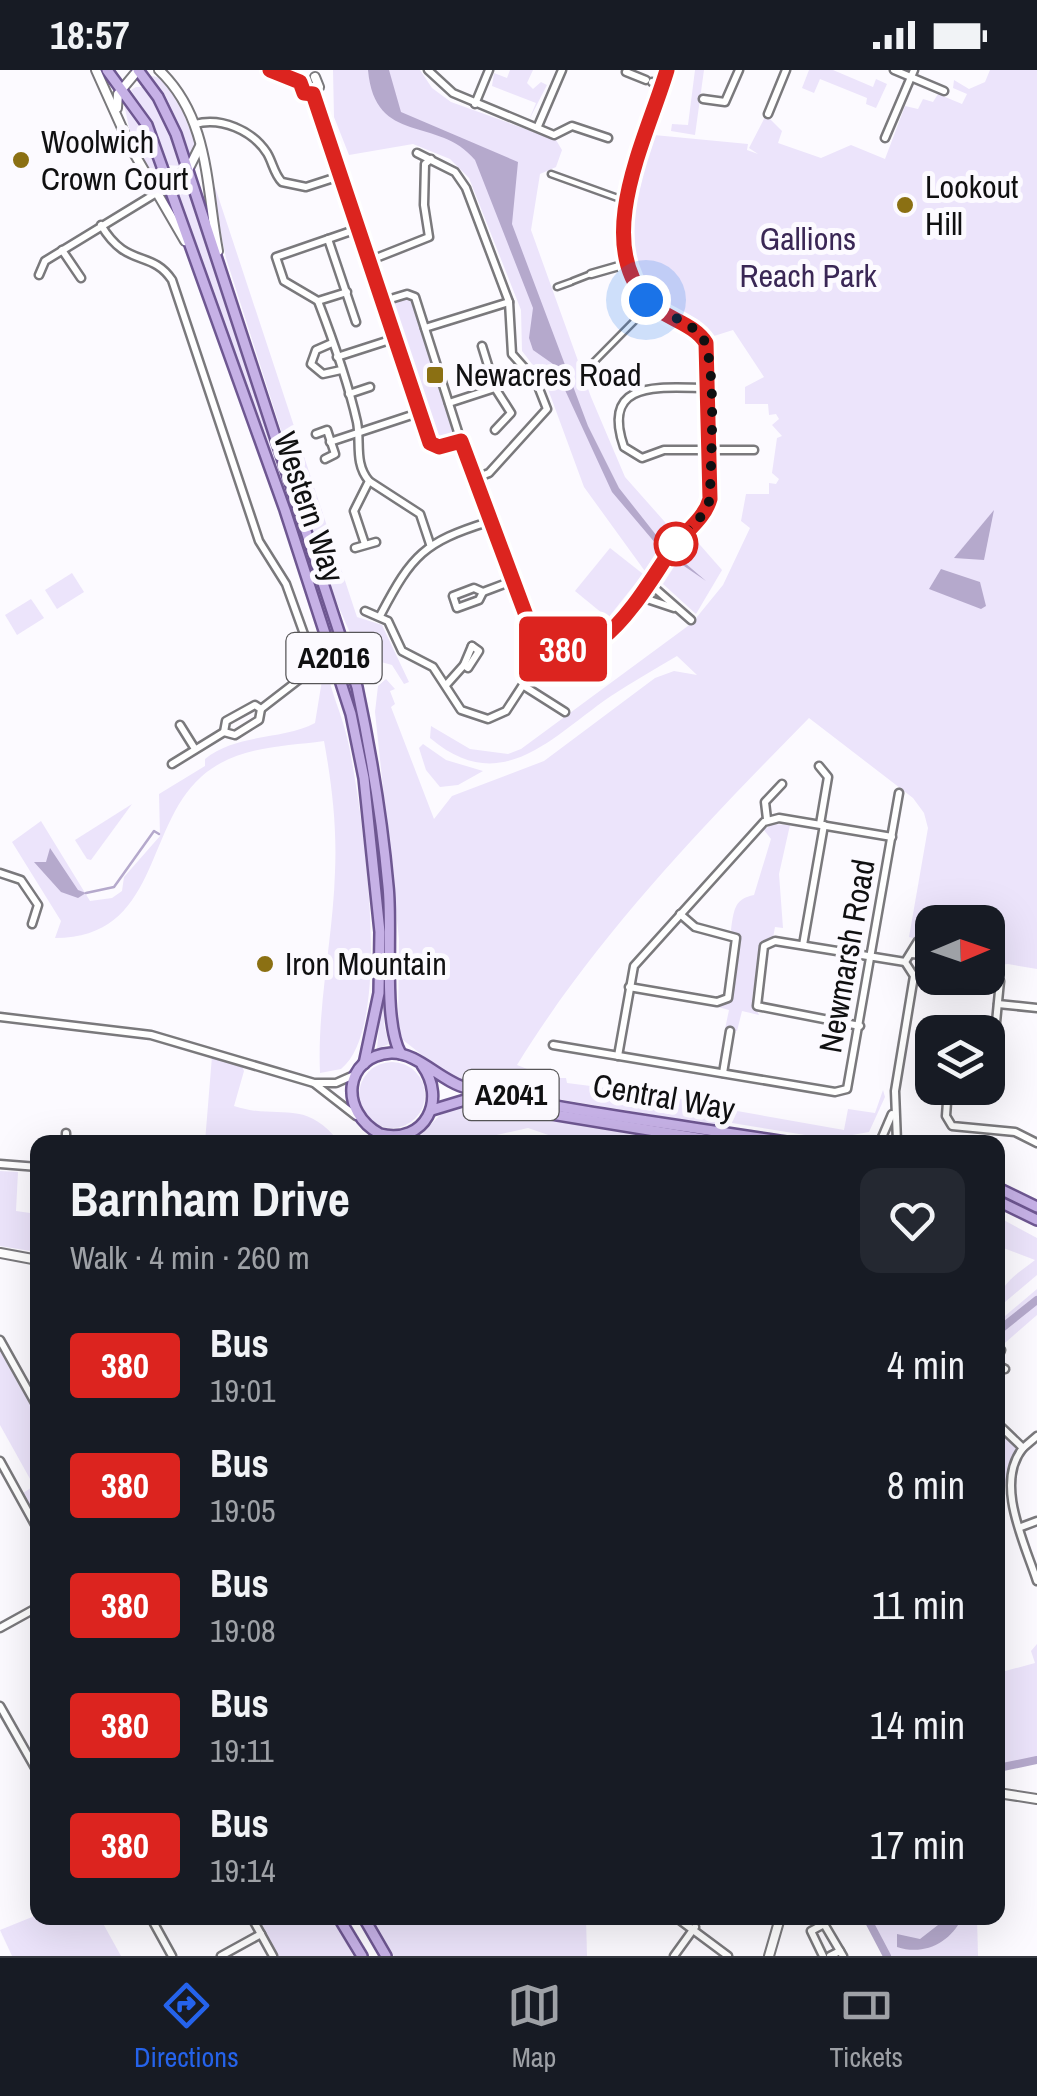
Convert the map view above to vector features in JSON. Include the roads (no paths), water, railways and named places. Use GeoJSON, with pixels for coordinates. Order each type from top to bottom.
{"type":"FeatureCollection","features":[{"type":"Feature","properties":{"kind":"main road","name":"Western Way"},"geometry":{"type":"LineString","coordinates":[[107,70],[140,111],[159,160],[322,618],[358,747],[380,932],[379,993],[362,1068]]}},
{"type":"Feature","properties":{"kind":"main road","name":"Western Way"},"geometry":{"type":"LineString","coordinates":[[138,70],[170,119],[357,687],[375,770],[389,889],[389,1028],[402,1054]]}},
{"type":"Feature","properties":{"kind":"main road"},"geometry":{"type":"LineString","coordinates":[[385,1135],[372,1130],[356,1116],[351,1090],[362,1068],[383,1054],[402,1054],[422,1065],[434,1091],[432,1110],[410,1135]]}},
{"type":"Feature","properties":{"kind":"main road","name":"Central Way"},"geometry":{"type":"LineString","coordinates":[[422,1065],[466,1088],[745,1135]]}},
{"type":"Feature","properties":{"kind":"main road","name":"Central Way"},"geometry":{"type":"LineString","coordinates":[[432,1110],[465,1100],[679,1135]]}},
{"type":"Feature","properties":{"kind":"main road"},"geometry":{"type":"LineString","coordinates":[[372,1130],[372,1135]]}},
{"type":"Feature","properties":{"kind":"main road"},"geometry":{"type":"LineString","coordinates":[[1005,1191],[1037,1206]]}},
{"type":"Feature","properties":{"kind":"main road"},"geometry":{"type":"LineString","coordinates":[[1005,1204],[1037,1220]]}},
{"type":"Feature","properties":{"kind":"main road"},"geometry":{"type":"LineString","coordinates":[[343,1925],[362,1956]]}},
{"type":"Feature","properties":{"kind":"main road"},"geometry":{"type":"LineString","coordinates":[[368,1925],[386,1956]]}},
{"type":"Feature","properties":{"kind":"street","name":"Western Way"},"geometry":{"type":"LineString","coordinates":[[96,70],[198,268]]}},
{"type":"Feature","properties":{"kind":"street","name":"Western Way"},"geometry":{"type":"LineString","coordinates":[[138,70],[166,74],[200,136],[228,294]]}},
{"type":"Feature","properties":{"kind":"street"},"geometry":{"type":"LineString","coordinates":[[118,118],[117,99],[138,70]]}},
{"type":"Feature","properties":{"kind":"street"},"geometry":{"type":"LineString","coordinates":[[270,70],[300,82]]}},
{"type":"Feature","properties":{"kind":"street"},"geometry":{"type":"LineString","coordinates":[[428,70],[454,93],[554,135],[572,126],[608,138]]}},
{"type":"Feature","properties":{"kind":"street"},"geometry":{"type":"LineString","coordinates":[[476,104],[489,70]]}},
{"type":"Feature","properties":{"kind":"street"},"geometry":{"type":"LineString","coordinates":[[538,126],[562,70]]}},
{"type":"Feature","properties":{"kind":"street"},"geometry":{"type":"LineString","coordinates":[[384,302],[412,295],[473,480],[530,626],[549,645],[569,650],[588,647],[613,630],[708,507],[709,354],[703,338],[651,304],[626,264],[622,226],[666,70]]}},
{"type":"Feature","properties":{"kind":"street"},"geometry":{"type":"LineString","coordinates":[[703,99],[726,102],[739,70]]}},
{"type":"Feature","properties":{"kind":"street"},"geometry":{"type":"LineString","coordinates":[[768,114],[786,70]]}},
{"type":"Feature","properties":{"kind":"street"},"geometry":{"type":"LineString","coordinates":[[894,70],[912,73],[944,91]]}},
{"type":"Feature","properties":{"kind":"street"},"geometry":{"type":"LineString","coordinates":[[626,72],[662,85]]}},
{"type":"Feature","properties":{"kind":"street"},"geometry":{"type":"LineString","coordinates":[[885,138],[912,73]]}},
{"type":"Feature","properties":{"kind":"street"},"geometry":{"type":"LineString","coordinates":[[316,74],[319,86],[313,94],[301,91],[300,82],[316,74]]}},
{"type":"Feature","properties":{"kind":"street"},"geometry":{"type":"LineString","coordinates":[[122,88],[140,82],[152,88]]}},
{"type":"Feature","properties":{"kind":"street"},"geometry":{"type":"LineString","coordinates":[[313,94],[434,446],[461,441]]}},
{"type":"Feature","properties":{"kind":"street"},"geometry":{"type":"LineString","coordinates":[[195,124],[233,126],[260,143],[282,182],[306,187],[343,175]]}},
{"type":"Feature","properties":{"kind":"street"},"geometry":{"type":"LineString","coordinates":[[39,275],[45,261],[188,170],[198,154],[200,136]]}},
{"type":"Feature","properties":{"kind":"street"},"geometry":{"type":"LineString","coordinates":[[417,153],[455,172],[466,188],[509,302],[512,354],[536,381],[547,412],[489,473],[473,480]]}},
{"type":"Feature","properties":{"kind":"street"},"geometry":{"type":"LineString","coordinates":[[370,260],[428,237],[424,187],[426,164],[431,159]]}},
{"type":"Feature","properties":{"kind":"street"},"geometry":{"type":"LineString","coordinates":[[159,160],[171,170],[188,170]]}},
{"type":"Feature","properties":{"kind":"street"},"geometry":{"type":"LineString","coordinates":[[551,174],[627,202]]}},
{"type":"Feature","properties":{"kind":"street"},"geometry":{"type":"LineString","coordinates":[[151,179],[167,182]]}},
{"type":"Feature","properties":{"kind":"street"},"geometry":{"type":"LineString","coordinates":[[101,225],[122,253],[157,264],[172,280],[259,541],[286,584],[309,648],[305,676],[260,708],[250,706],[226,720],[224,732],[172,764]]}},
{"type":"Feature","properties":{"kind":"street"},"geometry":{"type":"LineString","coordinates":[[360,228],[276,257],[284,281],[318,302],[349,394],[358,432],[356,449],[370,481],[414,509],[430,544]]}},
{"type":"Feature","properties":{"kind":"street"},"geometry":{"type":"LineString","coordinates":[[328,238],[356,322]]}},
{"type":"Feature","properties":{"kind":"street"},"geometry":{"type":"LineString","coordinates":[[62,250],[80,278]]}},
{"type":"Feature","properties":{"kind":"street"},"geometry":{"type":"LineString","coordinates":[[557,287],[626,264]]}},
{"type":"Feature","properties":{"kind":"street"},"geometry":{"type":"LineString","coordinates":[[318,302],[346,292]]}},
{"type":"Feature","properties":{"kind":"street"},"geometry":{"type":"LineString","coordinates":[[425,328],[509,302]]}},
{"type":"Feature","properties":{"kind":"street"},"geometry":{"type":"LineString","coordinates":[[588,368],[651,304]]}},
{"type":"Feature","properties":{"kind":"street"},"geometry":{"type":"LineString","coordinates":[[336,357],[396,338]]}},
{"type":"Feature","properties":{"kind":"street"},"geometry":{"type":"LineString","coordinates":[[332,344],[316,350],[311,364],[323,374],[341,370]]}},
{"type":"Feature","properties":{"kind":"street"},"geometry":{"type":"LineString","coordinates":[[482,346],[495,388],[510,413],[495,430]]}},
{"type":"Feature","properties":{"kind":"street"},"geometry":{"type":"LineString","coordinates":[[449,403],[495,388],[510,371]]}},
{"type":"Feature","properties":{"kind":"street"},"geometry":{"type":"LineString","coordinates":[[349,394],[370,388]]}},
{"type":"Feature","properties":{"kind":"street"},"geometry":{"type":"LineString","coordinates":[[709,388],[656,388],[627,396],[617,419],[624,447],[635,456],[664,450],[754,450]]}},
{"type":"Feature","properties":{"kind":"street"},"geometry":{"type":"LineString","coordinates":[[330,442],[420,412]]}},
{"type":"Feature","properties":{"kind":"street"},"geometry":{"type":"LineString","coordinates":[[316,434],[327,430],[335,454],[325,458]]}},
{"type":"Feature","properties":{"kind":"street"},"geometry":{"type":"LineString","coordinates":[[365,544],[354,510],[370,481]]}},
{"type":"Feature","properties":{"kind":"street"},"geometry":{"type":"LineString","coordinates":[[414,509],[428,504]]}},
{"type":"Feature","properties":{"kind":"street"},"geometry":{"type":"LineString","coordinates":[[381,614],[408,565],[430,544],[488,522]]}},
{"type":"Feature","properties":{"kind":"street"},"geometry":{"type":"LineString","coordinates":[[355,548],[376,542]]}},
{"type":"Feature","properties":{"kind":"street"},"geometry":{"type":"LineString","coordinates":[[483,592],[512,581]]}},
{"type":"Feature","properties":{"kind":"street"},"geometry":{"type":"LineString","coordinates":[[650,584],[691,620]]}},
{"type":"Feature","properties":{"kind":"street"},"geometry":{"type":"LineString","coordinates":[[641,597],[674,608]]}},
{"type":"Feature","properties":{"kind":"street"},"geometry":{"type":"LineString","coordinates":[[364,611],[381,614]]}},
{"type":"Feature","properties":{"kind":"street"},"geometry":{"type":"LineString","coordinates":[[381,614],[402,651],[426,661],[447,684],[461,710],[488,719],[506,711],[549,645]]}},
{"type":"Feature","properties":{"kind":"street"},"geometry":{"type":"LineString","coordinates":[[447,684],[464,666]]}},
{"type":"Feature","properties":{"kind":"street"},"geometry":{"type":"LineString","coordinates":[[524,686],[565,712]]}},
{"type":"Feature","properties":{"kind":"street"},"geometry":{"type":"LineString","coordinates":[[224,732],[235,735],[259,720],[260,708]]}},
{"type":"Feature","properties":{"kind":"street"},"geometry":{"type":"LineString","coordinates":[[180,725],[196,750]]}},
{"type":"Feature","properties":{"kind":"street","name":"Newmarsh Road"},"geometry":{"type":"LineString","coordinates":[[820,766],[828,777],[822,825]]}},
{"type":"Feature","properties":{"kind":"street"},"geometry":{"type":"LineString","coordinates":[[618,1056],[634,966],[767,820],[765,802],[782,784]]}},
{"type":"Feature","properties":{"kind":"street","name":"Newmarsh Road"},"geometry":{"type":"LineString","coordinates":[[553,1045],[840,1092],[850,1084],[900,793]]}},
{"type":"Feature","properties":{"kind":"street","name":"Newmarsh Road"},"geometry":{"type":"LineString","coordinates":[[767,820],[892,837]]}},
{"type":"Feature","properties":{"kind":"street"},"geometry":{"type":"LineString","coordinates":[[803,946],[822,825]]}},
{"type":"Feature","properties":{"kind":"street"},"geometry":{"type":"LineString","coordinates":[[0,874],[21,880],[38,905],[32,924]]}},
{"type":"Feature","properties":{"kind":"street"},"geometry":{"type":"LineString","coordinates":[[629,987],[717,1002],[728,998],[736,938],[695,926],[680,914]]}},
{"type":"Feature","properties":{"kind":"street"},"geometry":{"type":"LineString","coordinates":[[860,1026],[757,1006],[764,946],[772,940],[872,957],[908,958],[915,953]]}},
{"type":"Feature","properties":{"kind":"street"},"geometry":{"type":"LineString","coordinates":[[908,958],[915,949]]}},
{"type":"Feature","properties":{"kind":"street"},"geometry":{"type":"LineString","coordinates":[[883,1135],[893,1113],[914,976],[908,958]]}},
{"type":"Feature","properties":{"kind":"street"},"geometry":{"type":"LineString","coordinates":[[997,1015],[999,995]]}},
{"type":"Feature","properties":{"kind":"street"},"geometry":{"type":"LineString","coordinates":[[998,1004],[1037,1008]]}},
{"type":"Feature","properties":{"kind":"street"},"geometry":{"type":"LineString","coordinates":[[0,1016],[151,1035],[314,1083],[336,1083],[362,1068]]}},
{"type":"Feature","properties":{"kind":"street"},"geometry":{"type":"LineString","coordinates":[[722,1073],[730,1031]]}},
{"type":"Feature","properties":{"kind":"street"},"geometry":{"type":"LineString","coordinates":[[314,1083],[356,1116]]}},
{"type":"Feature","properties":{"kind":"street"},"geometry":{"type":"LineString","coordinates":[[947,1105],[946,1116],[952,1126],[1015,1132],[1037,1142]]}},
{"type":"Feature","properties":{"kind":"street"},"geometry":{"type":"LineString","coordinates":[[893,1113],[896,1135]]}},
{"type":"Feature","properties":{"kind":"street"},"geometry":{"type":"LineString","coordinates":[[0,1164],[30,1166]]}},
{"type":"Feature","properties":{"kind":"street"},"geometry":{"type":"LineString","coordinates":[[0,1253],[30,1259]]}},
{"type":"Feature","properties":{"kind":"street"},"geometry":{"type":"LineString","coordinates":[[0,1340],[30,1394]]}},
{"type":"Feature","properties":{"kind":"street"},"geometry":{"type":"LineString","coordinates":[[1005,1430],[1024,1448]]}},
{"type":"Feature","properties":{"kind":"street"},"geometry":{"type":"LineString","coordinates":[[1037,1436],[1024,1448],[1010,1479],[1037,1582]]}},
{"type":"Feature","properties":{"kind":"street"},"geometry":{"type":"LineString","coordinates":[[1,1467],[30,1516]]}},
{"type":"Feature","properties":{"kind":"street"},"geometry":{"type":"LineString","coordinates":[[1021,1527],[1037,1521]]}},
{"type":"Feature","properties":{"kind":"street"},"geometry":{"type":"LineString","coordinates":[[0,1628],[30,1611]]}},
{"type":"Feature","properties":{"kind":"street"},"geometry":{"type":"LineString","coordinates":[[1,1711],[30,1760]]}},
{"type":"Feature","properties":{"kind":"street"},"geometry":{"type":"LineString","coordinates":[[1005,1794],[1037,1799]]}},
{"type":"Feature","properties":{"kind":"street"},"geometry":{"type":"LineString","coordinates":[[155,1925],[172,1956]]}},
{"type":"Feature","properties":{"kind":"street"},"geometry":{"type":"LineString","coordinates":[[256,1925],[273,1956]]}},
{"type":"Feature","properties":{"kind":"street"},"geometry":{"type":"LineString","coordinates":[[691,1925],[728,1956]]}},
{"type":"Feature","properties":{"kind":"street"},"geometry":{"type":"LineString","coordinates":[[769,1956],[778,1925]]}},
{"type":"Feature","properties":{"kind":"street"},"geometry":{"type":"LineString","coordinates":[[822,1925],[811,1931],[826,1956],[842,1953],[825,1925]]}},
{"type":"Feature","properties":{"kind":"street"},"geometry":{"type":"LineString","coordinates":[[674,1956],[695,1927]]}},
{"type":"Feature","properties":{"kind":"street"},"geometry":{"type":"LineString","coordinates":[[221,1956],[261,1934]]}},
{"type":"Feature","properties":{"kind":"waterway"},"geometry":{"type":"LineString","coordinates":[[86,893],[114,887],[154,831],[159,834]]}},
{"type":"Feature","properties":{"kind":"waterway"},"geometry":{"type":"LineString","coordinates":[[1005,1325],[1037,1300]]}},
{"type":"Feature","properties":{"kind":"waterway"},"geometry":{"type":"LineString","coordinates":[[1005,1767],[1037,1760]]}},
{"type":"Feature","properties":{"kind":"waterway"},"geometry":{"type":"LineString","coordinates":[[871,1925],[887,1956]]}},
{"type":"Feature","properties":{"kind":"place","name":"Woolwich Crown Court"},"geometry":{"type":"Point","coordinates":[21,160]}},
{"type":"Feature","properties":{"kind":"place","name":"Lookout Hill"},"geometry":{"type":"Point","coordinates":[905,205]}},
{"type":"Feature","properties":{"kind":"place","name":"Newacres Road"},"geometry":{"type":"Point","coordinates":[435,375]}},
{"type":"Feature","properties":{"kind":"place","name":"Iron Mountain"},"geometry":{"type":"Point","coordinates":[265,964]}},
{"type":"Feature","properties":{"kind":"park label","name":"Gallions Reach Park"},"geometry":{"type":"Point","coordinates":[808,258]}}]}
